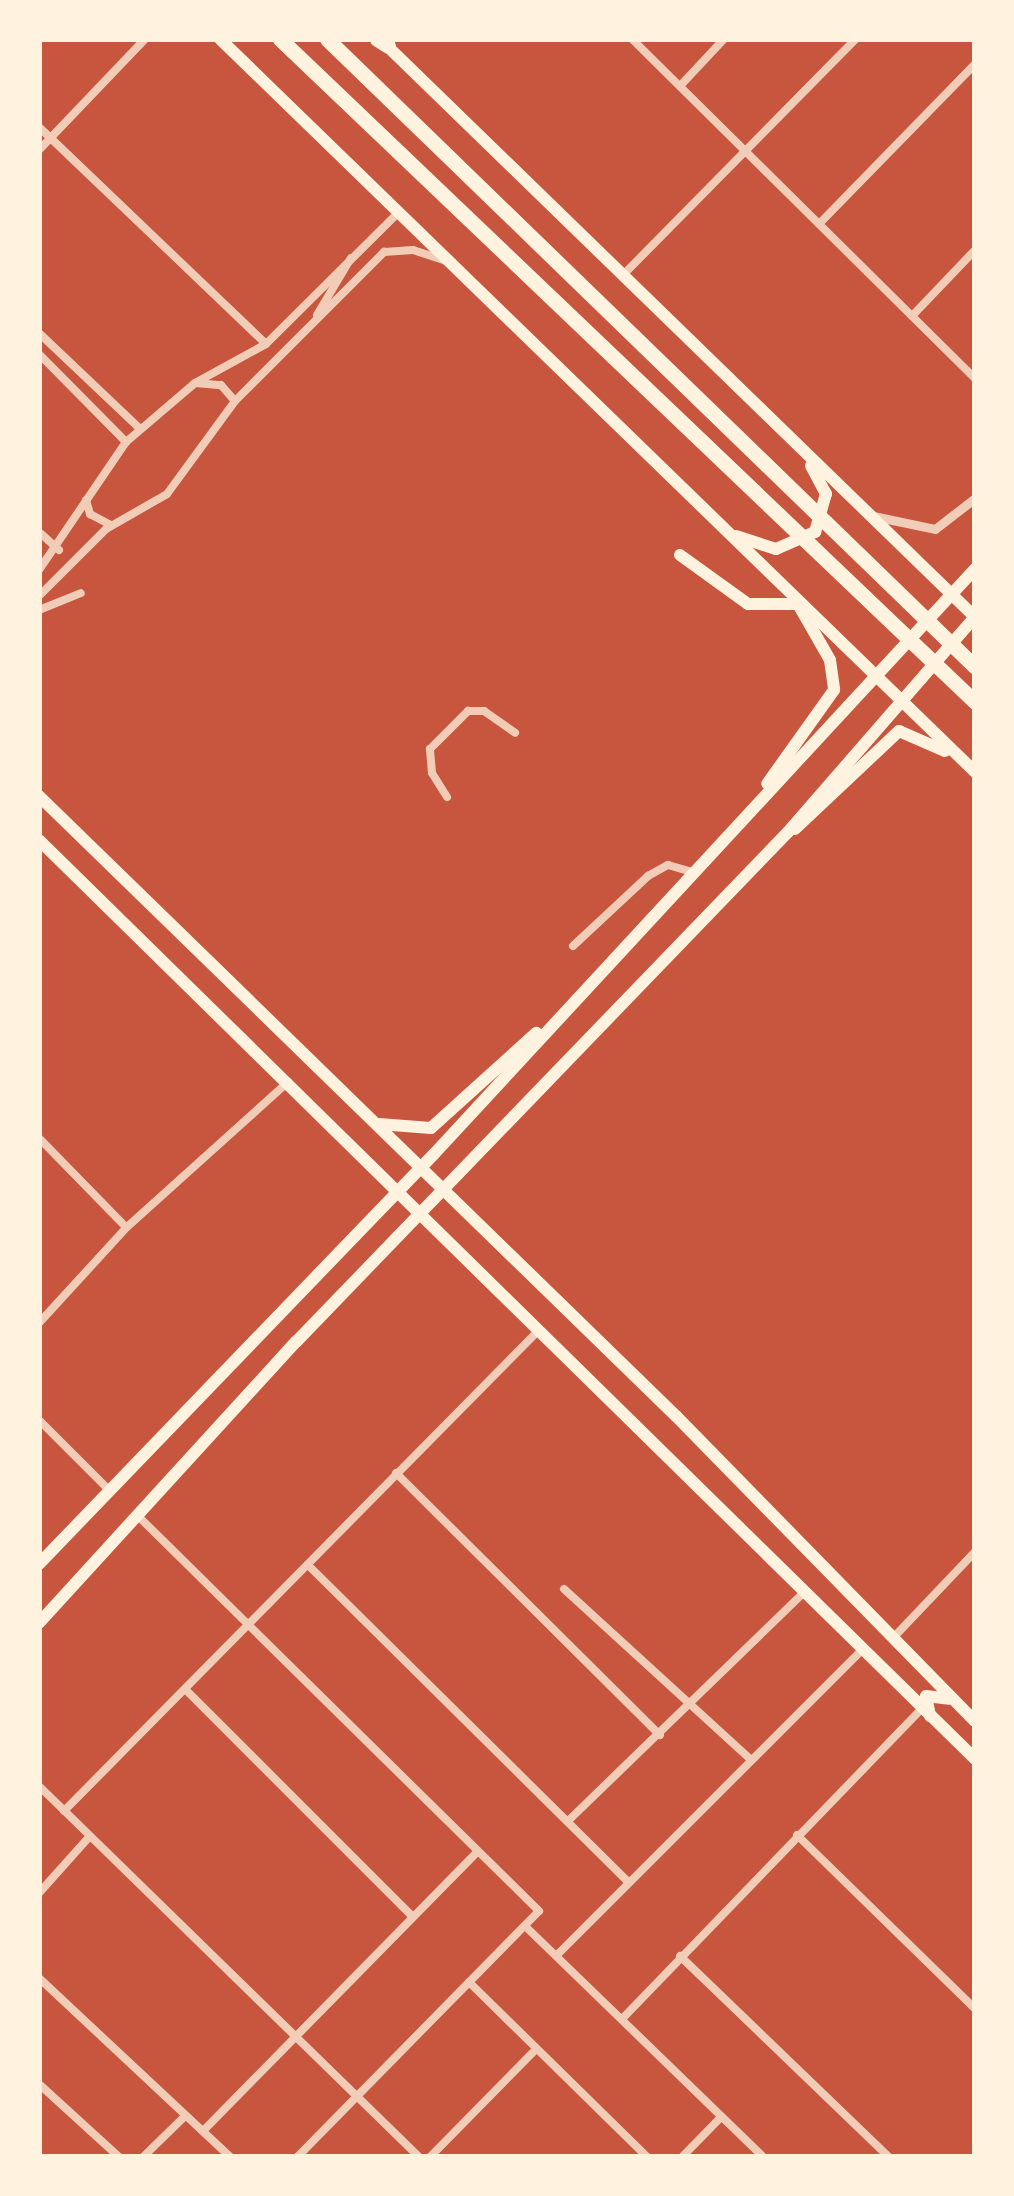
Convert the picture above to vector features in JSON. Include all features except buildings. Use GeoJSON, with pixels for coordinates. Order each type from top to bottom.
{"type":"FeatureCollection","features":[{"type":"Feature","properties":{"kind":"highway"},"geometry":{"type":"LineString","coordinates":[[280,39],[975,701]]}},
{"type":"Feature","properties":{"kind":"highway"},"geometry":{"type":"LineString","coordinates":[[327,39],[975,667]]}},
{"type":"Feature","properties":{"kind":"main road"},"geometry":{"type":"LineString","coordinates":[[220,39],[970,768]]}},
{"type":"Feature","properties":{"kind":"main road"},"geometry":{"type":"LineString","coordinates":[[39,1624],[422,1213],[788,832],[898,700],[973,620],[871,515],[621,278],[382,41]]}},
{"type":"Feature","properties":{"kind":"main road"},"geometry":{"type":"LineString","coordinates":[[724,530],[776,549],[815,532],[826,494],[802,452]]}},
{"type":"Feature","properties":{"kind":"main road"},"geometry":{"type":"LineString","coordinates":[[680,555],[748,604],[798,604]]}},
{"type":"Feature","properties":{"kind":"main road"},"geometry":{"type":"LineString","coordinates":[[39,1564],[420,1168],[688,871],[975,569]]}},
{"type":"Feature","properties":{"kind":"main road"},"geometry":{"type":"LineString","coordinates":[[758,801],[834,690],[830,660],[798,604]]}},
{"type":"Feature","properties":{"kind":"main road"},"geometry":{"type":"LineString","coordinates":[[788,832],[899,731],[970,768]]}},
{"type":"Feature","properties":{"kind":"main road"},"geometry":{"type":"LineString","coordinates":[[39,796],[975,1721]]}},
{"type":"Feature","properties":{"kind":"main road"},"geometry":{"type":"LineString","coordinates":[[39,841],[399,1189],[802,1594],[975,1758]]}},
{"type":"Feature","properties":{"kind":"main road"},"geometry":{"type":"LineString","coordinates":[[368,1120],[393,1130],[431,1128],[542,1030]]}},
{"type":"Feature","properties":{"kind":"main road"},"geometry":{"type":"LineString","coordinates":[[956,1702],[926,1696],[928,1714],[975,1758]]}},
{"type":"Feature","properties":{"kind":"street"},"geometry":{"type":"LineString","coordinates":[[39,150],[145,39]]}},
{"type":"Feature","properties":{"kind":"street"},"geometry":{"type":"LineString","coordinates":[[632,39],[975,379]]}},
{"type":"Feature","properties":{"kind":"street"},"geometry":{"type":"LineString","coordinates":[[680,86],[724,39]]}},
{"type":"Feature","properties":{"kind":"street"},"geometry":{"type":"LineString","coordinates":[[621,278],[856,39]]}},
{"type":"Feature","properties":{"kind":"street"},"geometry":{"type":"LineString","coordinates":[[819,224],[975,64]]}},
{"type":"Feature","properties":{"kind":"street"},"geometry":{"type":"LineString","coordinates":[[39,127],[266,344]]}},
{"type":"Feature","properties":{"kind":"street"},"geometry":{"type":"LineString","coordinates":[[39,570],[59,550],[86,498],[126,442],[195,383],[266,344],[399,212]]}},
{"type":"Feature","properties":{"kind":"street"},"geometry":{"type":"LineString","coordinates":[[39,596],[116,526],[193,468],[236,401],[384,252],[413,250],[447,261]]}},
{"type":"Feature","properties":{"kind":"street"},"geometry":{"type":"LineString","coordinates":[[912,316],[975,250]]}},
{"type":"Feature","properties":{"kind":"street"},"geometry":{"type":"LineString","coordinates":[[316,317],[353,254]]}},
{"type":"Feature","properties":{"kind":"street"},"geometry":{"type":"LineString","coordinates":[[39,333],[140,429]]}},
{"type":"Feature","properties":{"kind":"street"},"geometry":{"type":"LineString","coordinates":[[39,354],[126,442]]}},
{"type":"Feature","properties":{"kind":"street"},"geometry":{"type":"LineString","coordinates":[[195,383],[221,386],[236,401]]}},
{"type":"Feature","properties":{"kind":"street"},"geometry":{"type":"LineString","coordinates":[[86,498],[91,514],[116,526]]}},
{"type":"Feature","properties":{"kind":"street"},"geometry":{"type":"LineString","coordinates":[[871,515],[935,529],[975,498]]}},
{"type":"Feature","properties":{"kind":"street"},"geometry":{"type":"LineString","coordinates":[[39,532],[59,550]]}},
{"type":"Feature","properties":{"kind":"street"},"geometry":{"type":"LineString","coordinates":[[39,610],[81,593]]}},
{"type":"Feature","properties":{"kind":"street"},"geometry":{"type":"LineString","coordinates":[[447,797],[431,773],[430,749],[468,710],[492,715],[515,734]]}},
{"type":"Feature","properties":{"kind":"street"},"geometry":{"type":"LineString","coordinates":[[573,946],[648,876],[668,865],[688,871]]}},
{"type":"Feature","properties":{"kind":"street"},"geometry":{"type":"LineString","coordinates":[[39,1324],[127,1227],[289,1081]]}},
{"type":"Feature","properties":{"kind":"street"},"geometry":{"type":"LineString","coordinates":[[39,1138],[127,1227]]}},
{"type":"Feature","properties":{"kind":"street"},"geometry":{"type":"LineString","coordinates":[[39,1304],[49,1313]]}},
{"type":"Feature","properties":{"kind":"street"},"geometry":{"type":"LineString","coordinates":[[64,1811],[538,1332]]}},
{"type":"Feature","properties":{"kind":"street"},"geometry":{"type":"LineString","coordinates":[[39,1420],[108,1489]]}},
{"type":"Feature","properties":{"kind":"street"},"geometry":{"type":"LineString","coordinates":[[396,1473],[660,1735]]}},
{"type":"Feature","properties":{"kind":"street"},"geometry":{"type":"LineString","coordinates":[[138,1516],[538,1910],[297,2157]]}},
{"type":"Feature","properties":{"kind":"street"},"geometry":{"type":"LineString","coordinates":[[892,1639],[975,1552]]}},
{"type":"Feature","properties":{"kind":"street"},"geometry":{"type":"LineString","coordinates":[[308,1565],[627,1881]]}},
{"type":"Feature","properties":{"kind":"street"},"geometry":{"type":"LineString","coordinates":[[564,1589],[751,1760]]}},
{"type":"Feature","properties":{"kind":"street"},"geometry":{"type":"LineString","coordinates":[[568,1821],[693,1708],[802,1594]]}},
{"type":"Feature","properties":{"kind":"street"},"geometry":{"type":"LineString","coordinates":[[557,1955],[861,1651]]}},
{"type":"Feature","properties":{"kind":"street"},"geometry":{"type":"LineString","coordinates":[[186,1690],[411,1915]]}},
{"type":"Feature","properties":{"kind":"street"},"geometry":{"type":"LineString","coordinates":[[622,2019],[920,1709]]}},
{"type":"Feature","properties":{"kind":"street"},"geometry":{"type":"LineString","coordinates":[[39,1786],[295,2038],[360,2095],[418,2157]]}},
{"type":"Feature","properties":{"kind":"street"},"geometry":{"type":"LineString","coordinates":[[797,1835],[975,2009]]}},
{"type":"Feature","properties":{"kind":"street"},"geometry":{"type":"LineString","coordinates":[[39,1893],[91,1836]]}},
{"type":"Feature","properties":{"kind":"street"},"geometry":{"type":"LineString","coordinates":[[203,2131],[478,1851]]}},
{"type":"Feature","properties":{"kind":"street"},"geometry":{"type":"LineString","coordinates":[[525,1926],[763,2157]]}},
{"type":"Feature","properties":{"kind":"street"},"geometry":{"type":"LineString","coordinates":[[680,1956],[889,2157]]}},
{"type":"Feature","properties":{"kind":"street"},"geometry":{"type":"LineString","coordinates":[[39,1978],[230,2157]]}},
{"type":"Feature","properties":{"kind":"street"},"geometry":{"type":"LineString","coordinates":[[469,1982],[534,2051],[647,2157]]}},
{"type":"Feature","properties":{"kind":"street"},"geometry":{"type":"LineString","coordinates":[[430,2157],[534,2051]]}},
{"type":"Feature","properties":{"kind":"street"},"geometry":{"type":"LineString","coordinates":[[39,2084],[119,2157]]}},
{"type":"Feature","properties":{"kind":"street"},"geometry":{"type":"LineString","coordinates":[[143,2157],[185,2116]]}},
{"type":"Feature","properties":{"kind":"street"},"geometry":{"type":"LineString","coordinates":[[682,2157],[721,2117]]}}]}
